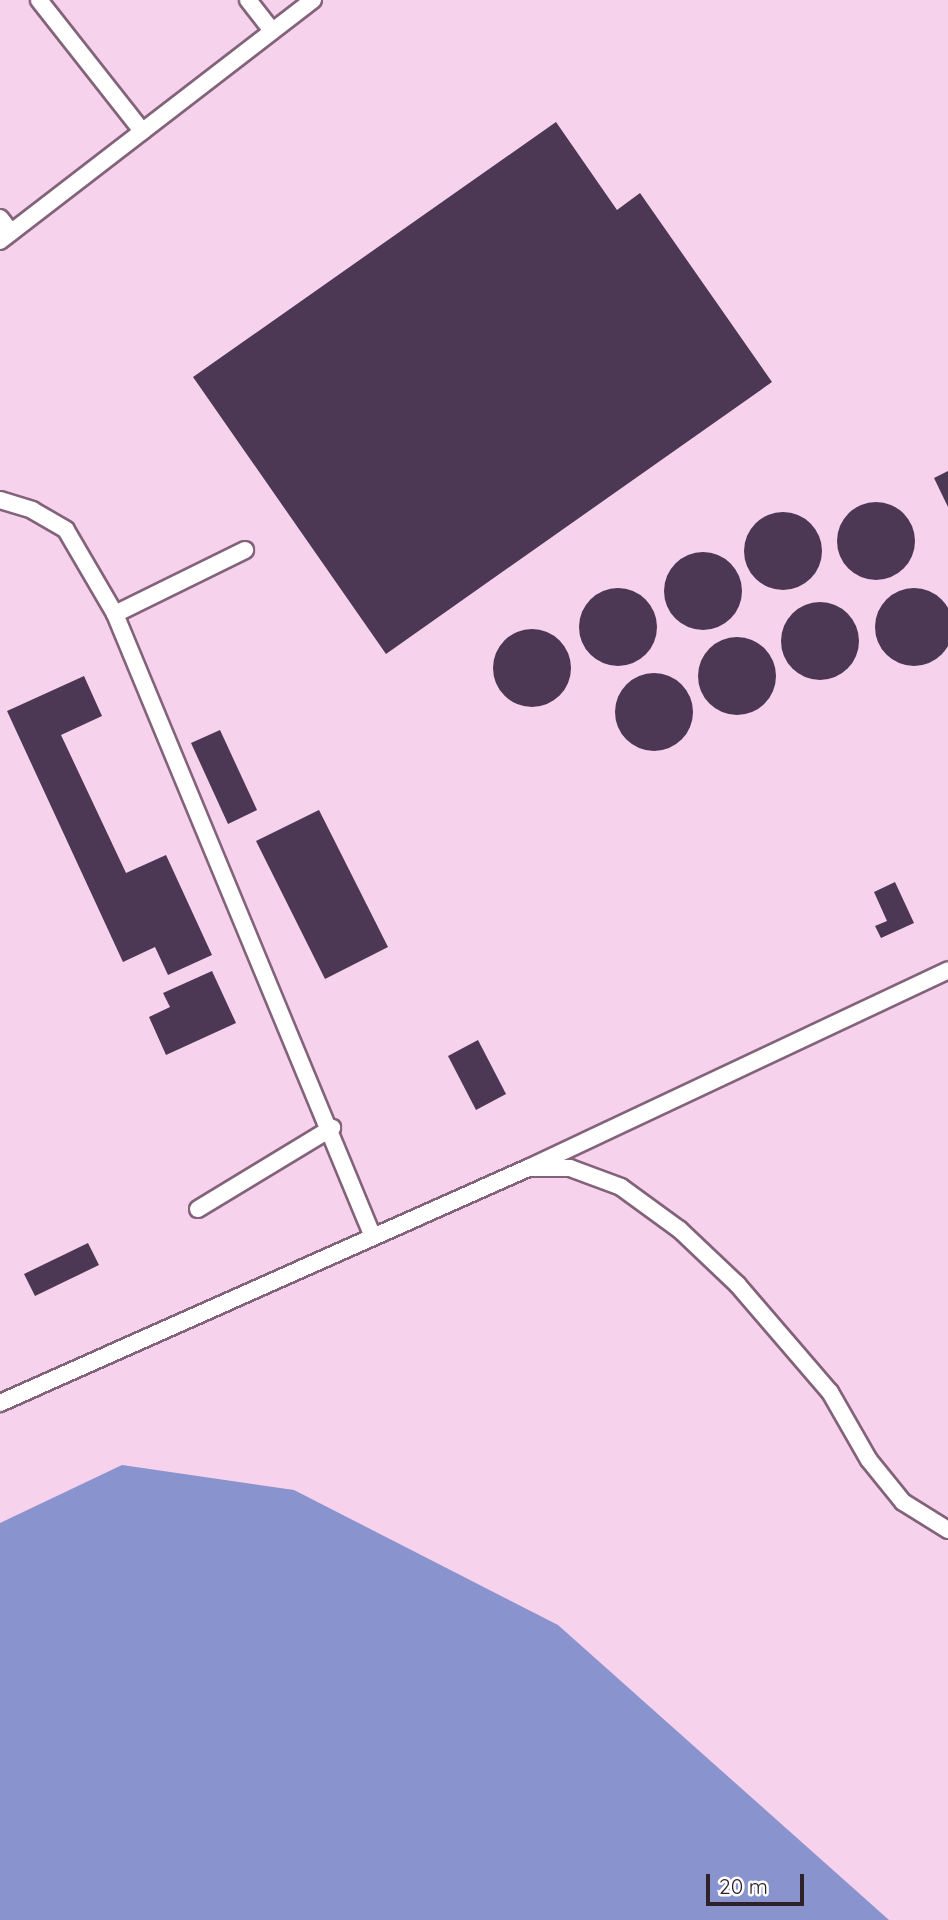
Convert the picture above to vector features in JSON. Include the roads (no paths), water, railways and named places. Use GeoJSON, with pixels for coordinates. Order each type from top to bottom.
{"type":"FeatureCollection","features":[{"type":"Feature","properties":{"kind":"lane"},"geometry":{"type":"LineString","coordinates":[[39,0],[142,131]]}},
{"type":"Feature","properties":{"kind":"lane"},"geometry":{"type":"LineString","coordinates":[[248,0],[272,32]]}},
{"type":"Feature","properties":{"kind":"lane"},"geometry":{"type":"LineString","coordinates":[[0,218],[6,236],[313,0]]}},
{"type":"Feature","properties":{"kind":"lane"},"geometry":{"type":"LineString","coordinates":[[0,500],[32,510],[66,530],[116,614],[332,1128],[373,1237]]}},
{"type":"Feature","properties":{"kind":"lane"},"geometry":{"type":"LineString","coordinates":[[116,614],[245,550]]}},
{"type":"Feature","properties":{"kind":"lane"},"geometry":{"type":"LineString","coordinates":[[0,1404],[528,1168],[948,970]]}},
{"type":"Feature","properties":{"kind":"lane"},"geometry":{"type":"LineString","coordinates":[[198,1209],[332,1128]]}},
{"type":"Feature","properties":{"kind":"lane"},"geometry":{"type":"LineString","coordinates":[[528,1168],[570,1168],[621,1187],[680,1230],[737,1284],[830,1392],[869,1460],[904,1502],[948,1530]]}},
{"type":"Feature","properties":{"kind":"water"},"geometry":{"type":"Polygon","coordinates":[[[122,1465],[294,1490],[558,1625],[889,1920],[0,1920],[0,1523],[122,1465]]]}}]}
